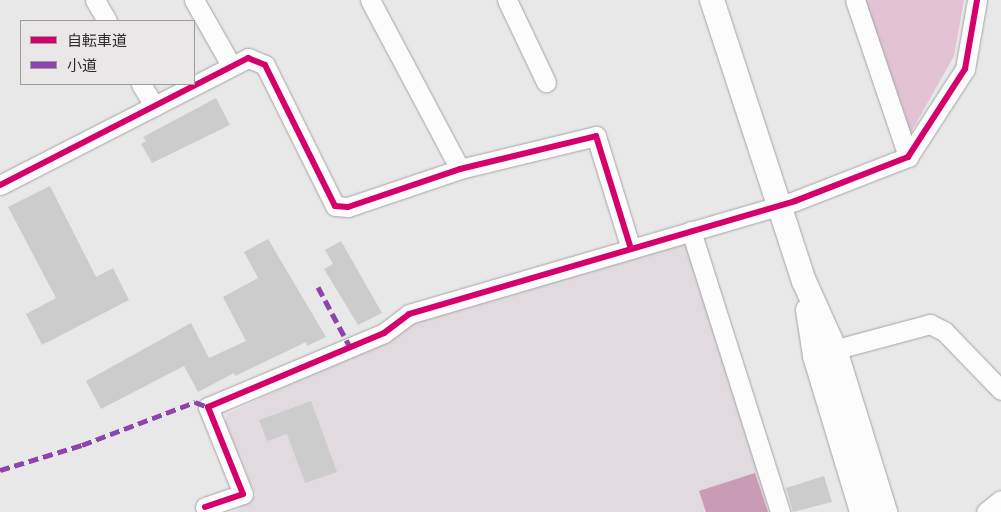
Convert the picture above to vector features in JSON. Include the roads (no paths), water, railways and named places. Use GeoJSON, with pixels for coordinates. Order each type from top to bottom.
{"type":"FeatureCollection","features":[{"type":"Feature","properties":{"kind":"street"},"geometry":{"type":"LineString","coordinates":[[95,0],[106,20]]}},
{"type":"Feature","properties":{"kind":"street"},"geometry":{"type":"LineString","coordinates":[[194,0],[232,66]]}},
{"type":"Feature","properties":{"kind":"street"},"geometry":{"type":"LineString","coordinates":[[370,0],[460,169]]}},
{"type":"Feature","properties":{"kind":"street"},"geometry":{"type":"LineString","coordinates":[[506,0],[546,82]]}},
{"type":"Feature","properties":{"kind":"street"},"geometry":{"type":"LineString","coordinates":[[712,0],[804,281],[825,353],[862,512]]}},
{"type":"Feature","properties":{"kind":"street"},"geometry":{"type":"LineString","coordinates":[[855,0],[908,157]]}},
{"type":"Feature","properties":{"kind":"street"},"geometry":{"type":"LineString","coordinates":[[205,507],[243,494],[208,407],[384,333],[409,314],[816,194],[908,157],[965,69],[978,0]]}},
{"type":"Feature","properties":{"kind":"street"},"geometry":{"type":"LineString","coordinates":[[195,85],[248,58],[265,65],[334,206],[348,207],[460,169],[596,136],[631,249]]}},
{"type":"Feature","properties":{"kind":"street"},"geometry":{"type":"LineString","coordinates":[[142,85],[154,106]]}},
{"type":"Feature","properties":{"kind":"street"},"geometry":{"type":"LineString","coordinates":[[0,185],[195,85]]}},
{"type":"Feature","properties":{"kind":"street"},"geometry":{"type":"LineString","coordinates":[[691,231],[780,512]]}},
{"type":"Feature","properties":{"kind":"street"},"geometry":{"type":"LineString","coordinates":[[825,353],[930,324],[944,331],[1001,390]]}},
{"type":"Feature","properties":{"kind":"street"},"geometry":{"type":"LineString","coordinates":[[825,353],[886,512]]}},
{"type":"Feature","properties":{"kind":"street"},"geometry":{"type":"LineString","coordinates":[[986,512],[1001,500]]}}]}
